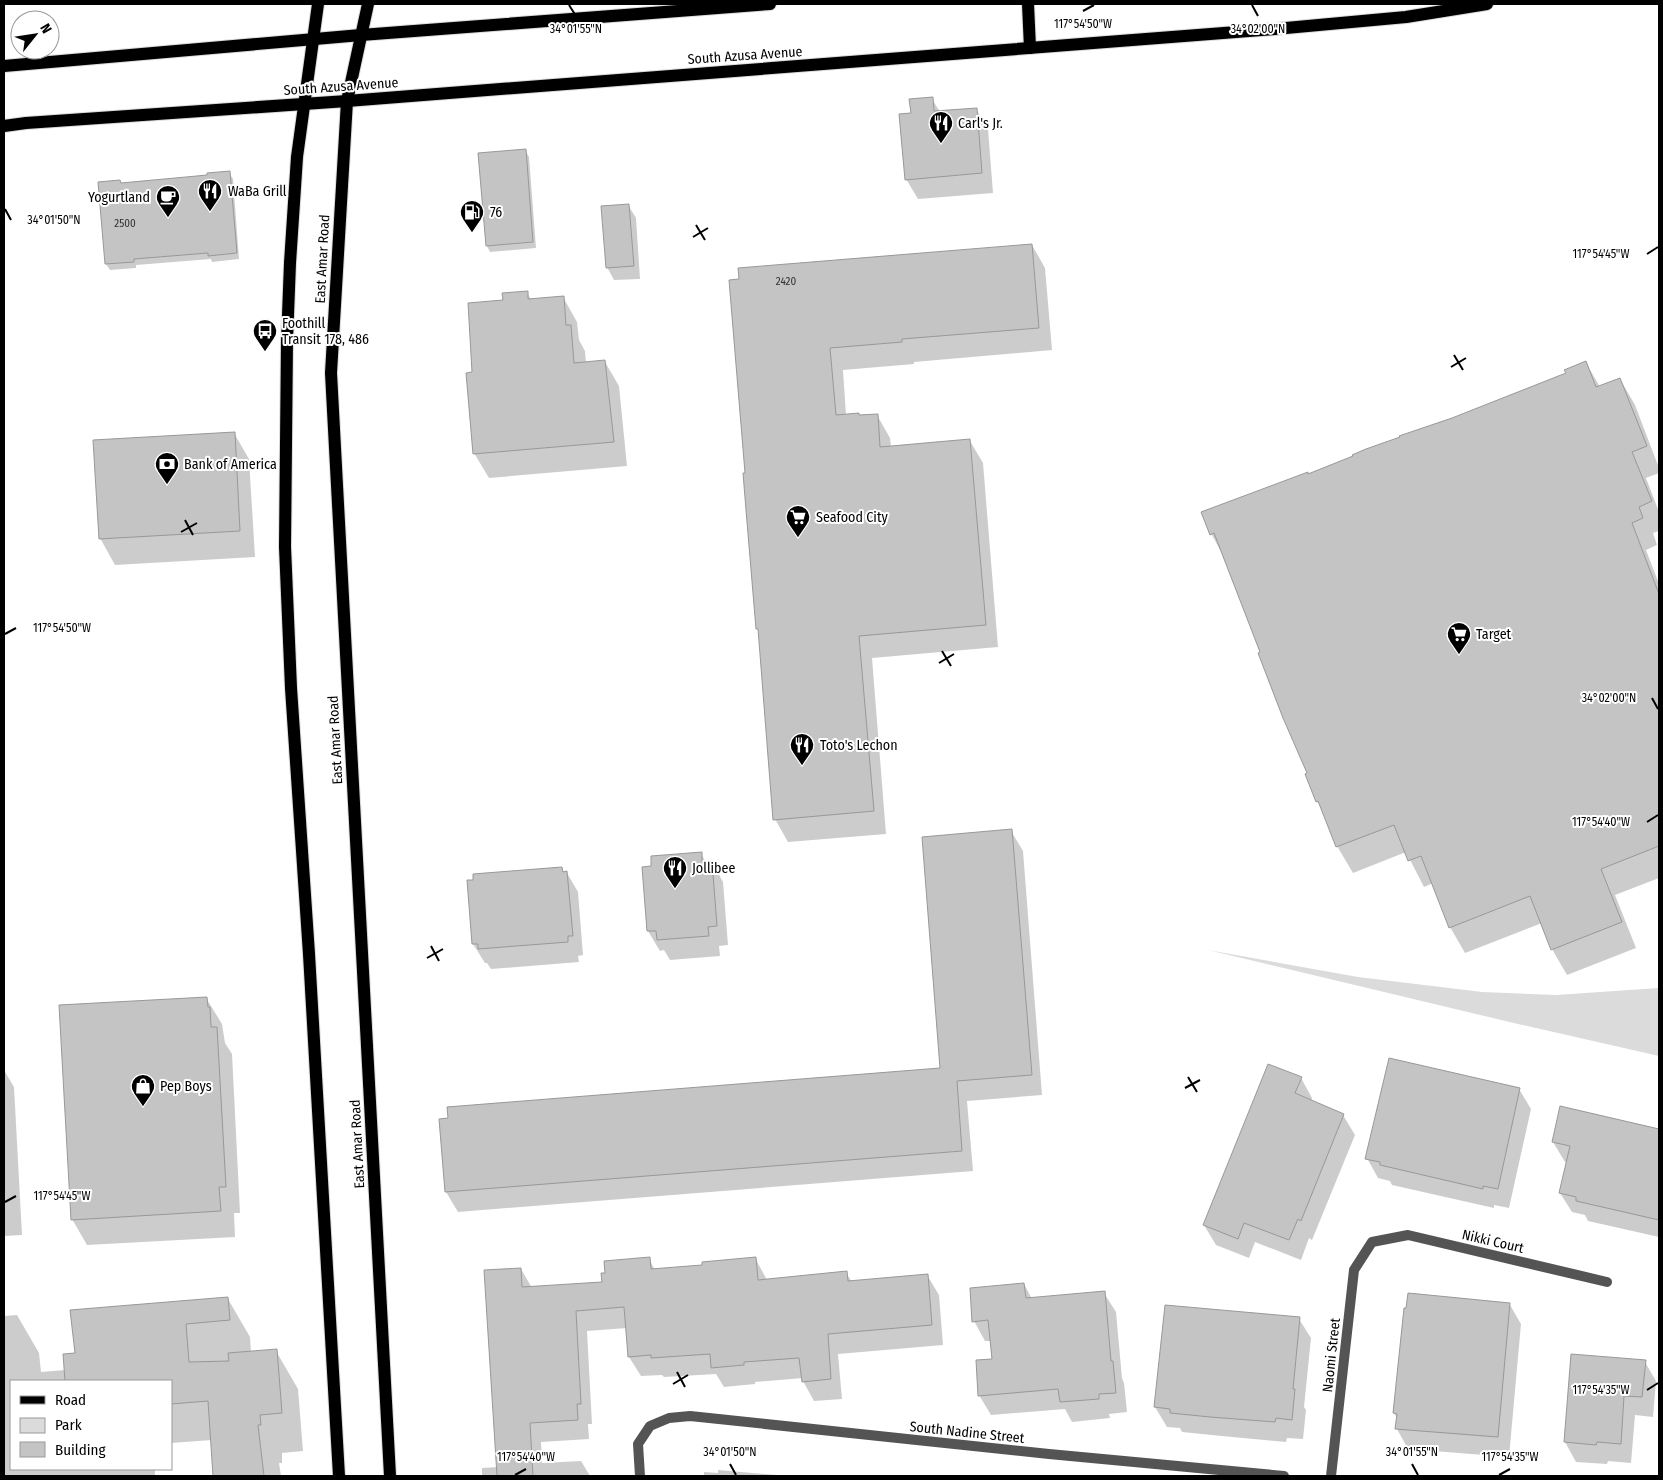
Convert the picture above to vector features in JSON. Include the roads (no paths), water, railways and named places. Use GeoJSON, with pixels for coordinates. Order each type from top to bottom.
{"type":"FeatureCollection","features":[{"type":"Feature","properties":{"kind":"main road"},"geometry":{"type":"LineString","coordinates":[[318,4],[297,157],[288,322],[286,547],[291,688],[309,964],[338,1476]]}},
{"type":"Feature","properties":{"kind":"main road","name":"East Amar Road"},"geometry":{"type":"LineString","coordinates":[[368,4],[347,101],[331,373],[390,1476]]}},
{"type":"Feature","properties":{"kind":"main road"},"geometry":{"type":"LineString","coordinates":[[4,66],[361,35],[770,4]]}},
{"type":"Feature","properties":{"kind":"main road"},"geometry":{"type":"LineString","coordinates":[[1028,4],[1030,48]]}},
{"type":"Feature","properties":{"kind":"main road","name":"South Azusa Avenue"},"geometry":{"type":"LineString","coordinates":[[4,126],[1275,29],[1406,17],[1486,4]]}},
{"type":"Feature","properties":{"kind":"street","name":"Nikki Court"},"geometry":{"type":"LineString","coordinates":[[1372,1242],[1408,1235],[1607,1282]]}},
{"type":"Feature","properties":{"kind":"street","name":"Naomi Street"},"geometry":{"type":"LineString","coordinates":[[1331,1476],[1354,1270],[1372,1242]]}},
{"type":"Feature","properties":{"kind":"street","name":"South Nadine Street"},"geometry":{"type":"LineString","coordinates":[[640,1476],[638,1444],[650,1426],[669,1418],[690,1416],[1049,1454],[1284,1476]]}},
{"type":"Feature","properties":{"kind":"place","name":"Carl's Jr."},"geometry":{"type":"Point","coordinates":[941,144]}},
{"type":"Feature","properties":{"kind":"place","name":"WaBa Grill"},"geometry":{"type":"Point","coordinates":[210,212]}},
{"type":"Feature","properties":{"kind":"place","name":"Yogurtland"},"geometry":{"type":"Point","coordinates":[168,218]}},
{"type":"Feature","properties":{"kind":"place","name":"76"},"geometry":{"type":"Point","coordinates":[472,233]}},
{"type":"Feature","properties":{"kind":"place","name":"Foothill Transit 178, 486"},"geometry":{"type":"Point","coordinates":[265,352]}},
{"type":"Feature","properties":{"kind":"place","name":"Bank of America"},"geometry":{"type":"Point","coordinates":[167,485]}},
{"type":"Feature","properties":{"kind":"place","name":"Seafood City"},"geometry":{"type":"Point","coordinates":[798,538]}},
{"type":"Feature","properties":{"kind":"place","name":"Target"},"geometry":{"type":"Point","coordinates":[1459,655]}},
{"type":"Feature","properties":{"kind":"place","name":"Toto's Lechon"},"geometry":{"type":"Point","coordinates":[802,766]}},
{"type":"Feature","properties":{"kind":"place","name":"Jollibee"},"geometry":{"type":"Point","coordinates":[675,889]}},
{"type":"Feature","properties":{"kind":"place","name":"Pep Boys"},"geometry":{"type":"Point","coordinates":[143,1107]}}]}
